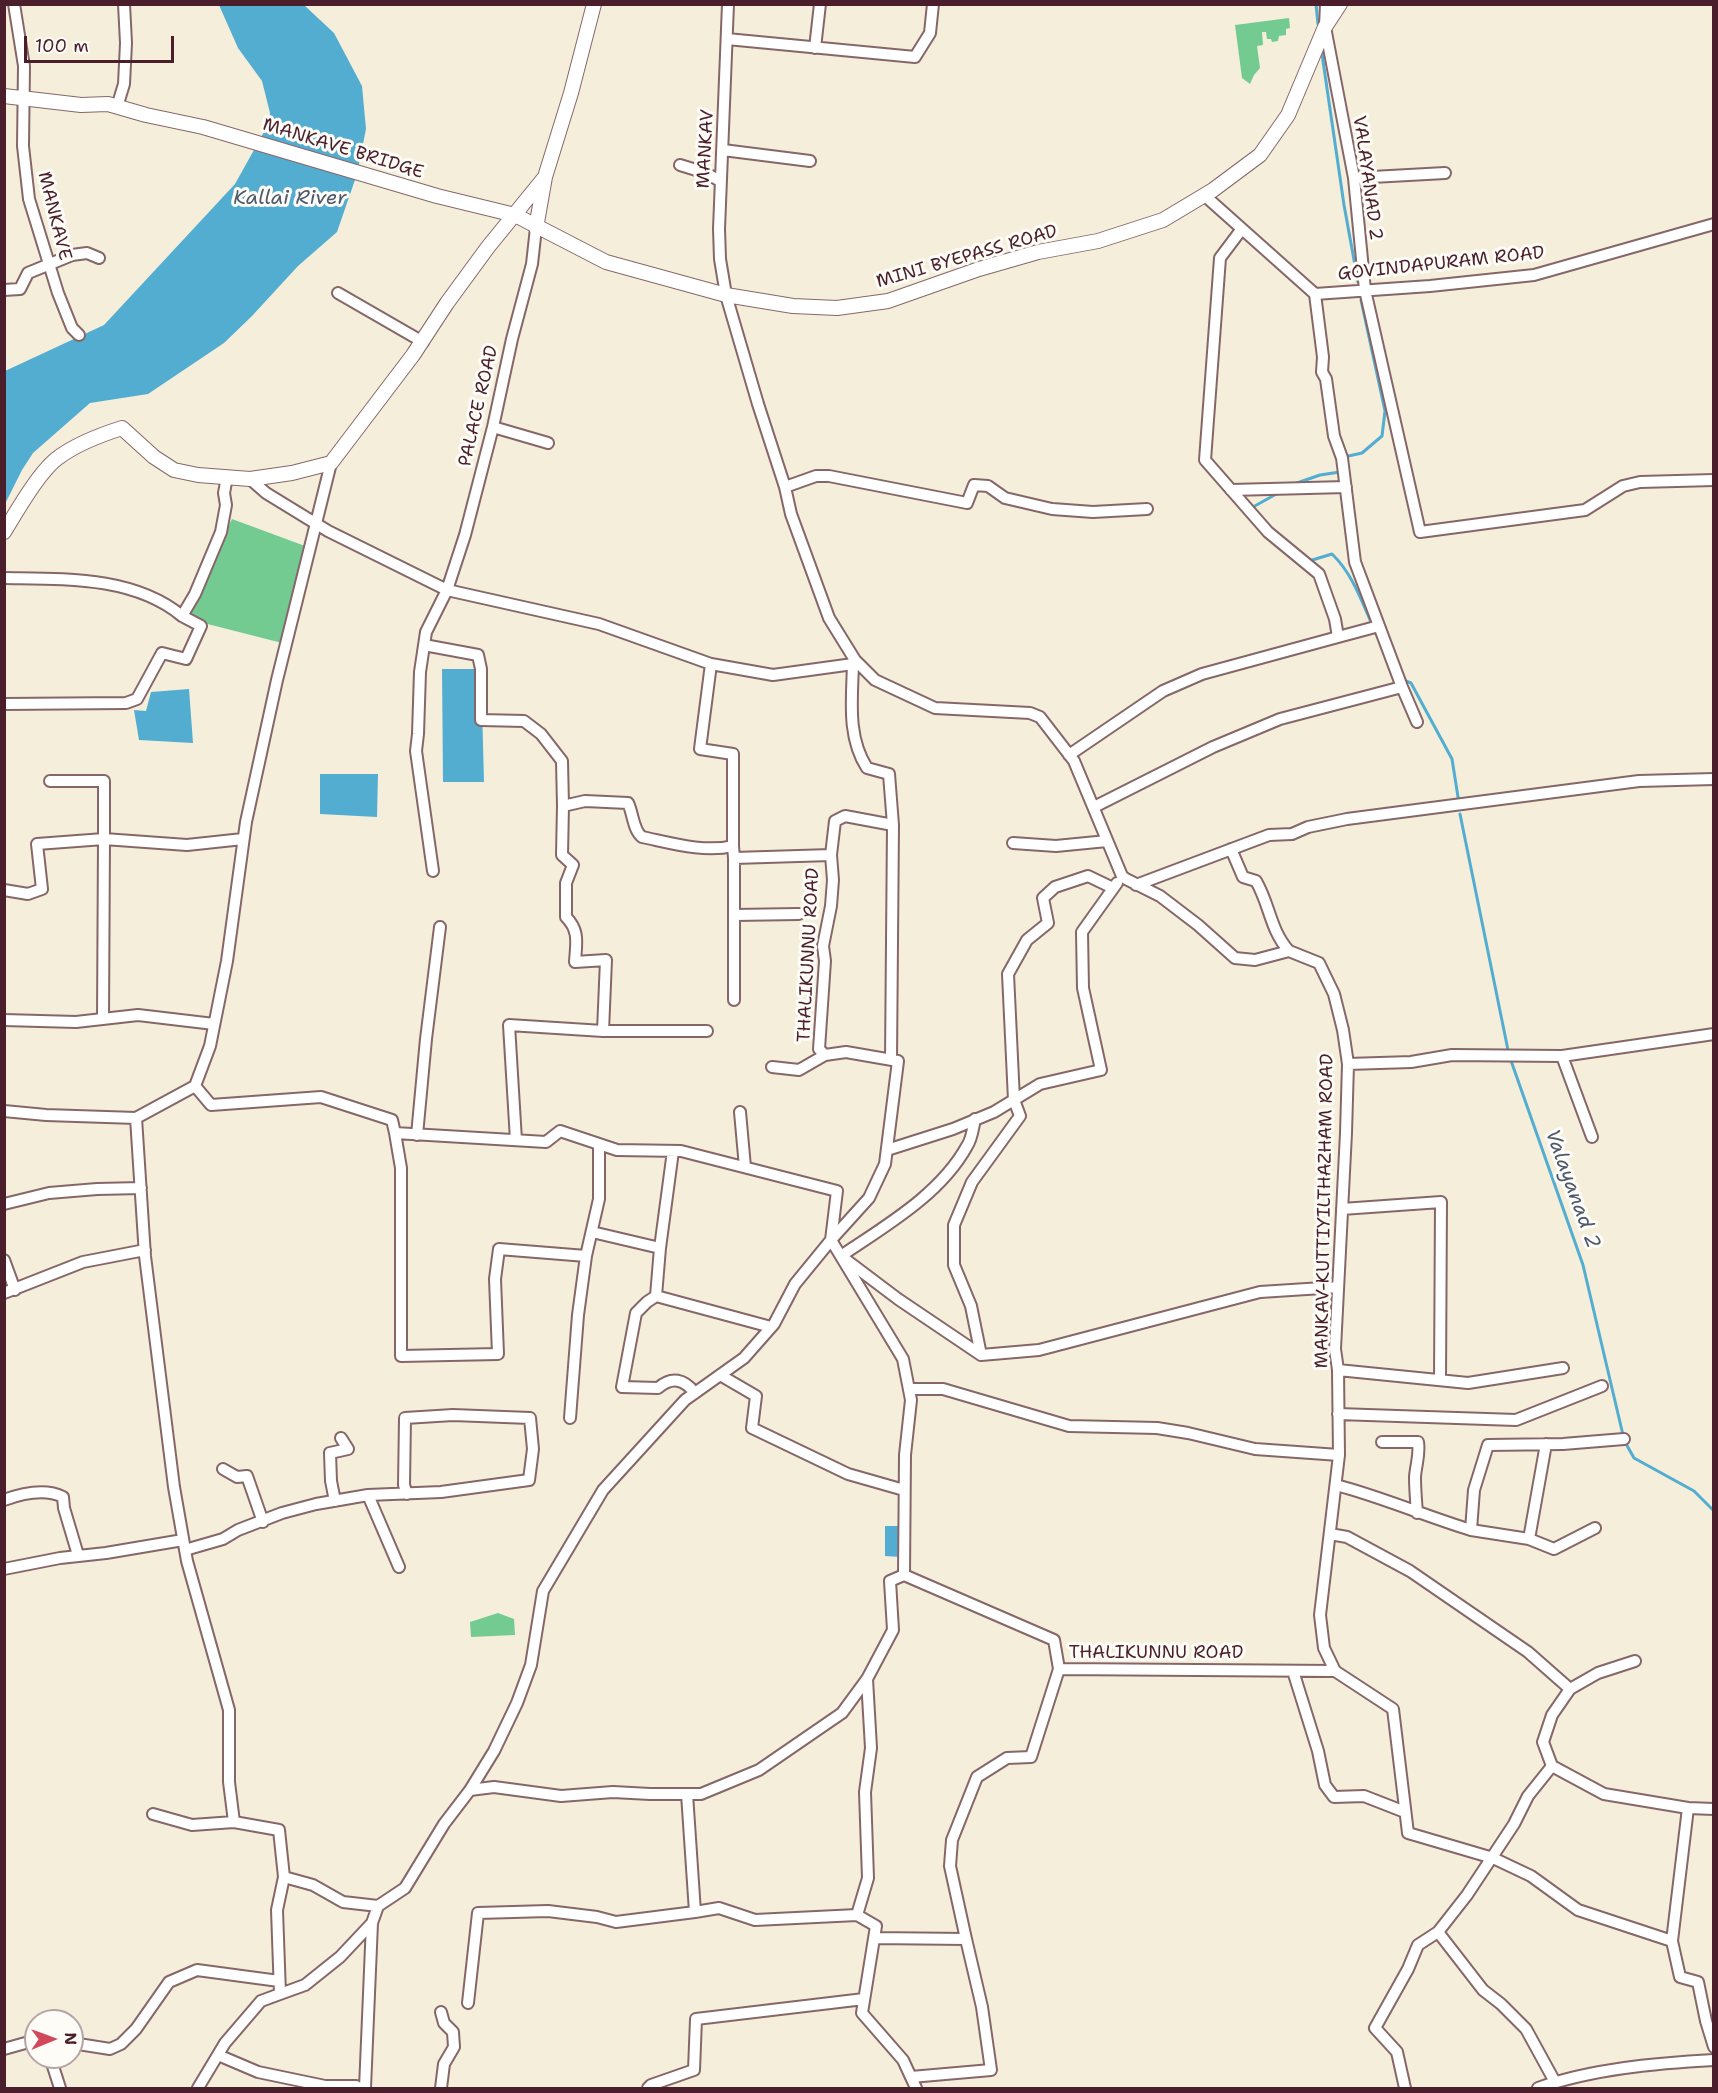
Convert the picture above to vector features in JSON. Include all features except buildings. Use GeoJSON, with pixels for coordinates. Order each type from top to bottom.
{"type":"FeatureCollection","features":[{"type":"Feature","properties":{"kind":"main road"},"geometry":{"type":"LineString","coordinates":[[536,228],[545,177],[571,93],[594,4]]}},
{"type":"Feature","properties":{"kind":"main road","name":"MINI BYEPASS ROAD"},"geometry":{"type":"LineString","coordinates":[[437,196],[515,215],[536,228],[606,262],[726,295],[793,306],[837,308],[888,301],[979,269],[1038,252],[1098,241],[1163,220],[1204,195],[1260,155],[1288,115],[1325,27],[1340,4]]}},
{"type":"Feature","properties":{"kind":"main road"},"geometry":{"type":"LineString","coordinates":[[4,96],[81,105],[108,104],[117,107]]}},
{"type":"Feature","properties":{"kind":"main road","name":"MANKAVE BRIDGE"},"geometry":{"type":"LineString","coordinates":[[117,107],[238,136],[437,196]]}},
{"type":"Feature","properties":{"kind":"main road"},"geometry":{"type":"LineString","coordinates":[[4,532],[33,486],[57,458],[92,438],[122,428],[154,457],[174,470],[250,479],[292,473],[331,463],[423,342],[447,303],[488,247],[545,177]]}},
{"type":"Feature","properties":{"kind":"street","name":"MANKAVE"},"geometry":{"type":"LineString","coordinates":[[14,4],[24,66],[23,146],[29,199],[68,320],[79,335]]}},
{"type":"Feature","properties":{"kind":"street"},"geometry":{"type":"LineString","coordinates":[[117,107],[124,84],[126,43],[124,4]]}},
{"type":"Feature","properties":{"kind":"street","name":"MANKAV"},"geometry":{"type":"LineString","coordinates":[[726,295],[720,259],[720,181],[728,4]]}},
{"type":"Feature","properties":{"kind":"street"},"geometry":{"type":"LineString","coordinates":[[815,48],[820,4]]}},
{"type":"Feature","properties":{"kind":"street"},"geometry":{"type":"LineString","coordinates":[[727,39],[915,57],[930,33],[933,4]]}},
{"type":"Feature","properties":{"kind":"street","name":"VALAYANAD 2"},"geometry":{"type":"LineString","coordinates":[[1326,4],[1325,27],[1354,178],[1365,290],[1420,532],[1585,510],[1623,486],[1640,482],[1713,480]]}},
{"type":"Feature","properties":{"kind":"street"},"geometry":{"type":"LineString","coordinates":[[723,150],[810,161]]}},
{"type":"Feature","properties":{"kind":"street"},"geometry":{"type":"LineString","coordinates":[[680,165],[706,173],[720,181]]}},
{"type":"Feature","properties":{"kind":"street"},"geometry":{"type":"LineString","coordinates":[[1354,178],[1445,172]]}},
{"type":"Feature","properties":{"kind":"street","name":"GOVINDAPURAM ROAD"},"geometry":{"type":"LineString","coordinates":[[1204,195],[1315,294],[1534,274],[1713,224]]}},
{"type":"Feature","properties":{"kind":"street","name":"PALACE ROAD"},"geometry":{"type":"LineString","coordinates":[[433,871],[416,751],[420,672],[426,632],[447,590],[465,535],[532,264],[536,228]]}},
{"type":"Feature","properties":{"kind":"street"},"geometry":{"type":"LineString","coordinates":[[1241,230],[1220,258],[1206,460],[1268,532],[1319,574],[1335,619],[1338,637]]}},
{"type":"Feature","properties":{"kind":"street"},"geometry":{"type":"LineString","coordinates":[[4,290],[20,289],[28,273],[72,255],[87,253],[99,258]]}},
{"type":"Feature","properties":{"kind":"street"},"geometry":{"type":"LineString","coordinates":[[338,293],[423,342]]}},
{"type":"Feature","properties":{"kind":"street"},"geometry":{"type":"LineString","coordinates":[[1315,294],[1323,357],[1322,372],[1326,379],[1334,436],[1342,458],[1355,562],[1417,722]]}},
{"type":"Feature","properties":{"kind":"street"},"geometry":{"type":"LineString","coordinates":[[726,295],[785,487],[791,514],[825,609],[854,662],[875,680],[935,708],[1030,713],[1040,717],[1074,761],[1122,876],[1135,885],[1160,896],[1198,925],[1235,958],[1255,960],[1289,951],[1279,940],[1262,891],[1256,881],[1243,877],[1232,849]]}},
{"type":"Feature","properties":{"kind":"street"},"geometry":{"type":"LineString","coordinates":[[493,427],[548,443]]}},
{"type":"Feature","properties":{"kind":"street"},"geometry":{"type":"LineString","coordinates":[[4,1111],[136,1118],[195,1086],[210,1046],[226,961],[243,839],[277,680],[331,463]]}},
{"type":"Feature","properties":{"kind":"street"},"geometry":{"type":"LineString","coordinates":[[785,487],[816,476],[829,476],[967,502],[974,485],[988,486],[1005,498],[1052,509],[1093,512],[1147,509]]}},
{"type":"Feature","properties":{"kind":"street"},"geometry":{"type":"LineString","coordinates":[[182,616],[195,594],[221,531],[226,505],[224,493],[227,477]]}},
{"type":"Feature","properties":{"kind":"street"},"geometry":{"type":"LineString","coordinates":[[250,479],[266,493],[328,531],[447,590],[599,624],[711,664],[773,675],[854,662]]}},
{"type":"Feature","properties":{"kind":"street"},"geometry":{"type":"LineString","coordinates":[[1232,490],[1346,487]]}},
{"type":"Feature","properties":{"kind":"street"},"geometry":{"type":"LineString","coordinates":[[4,578],[76,580],[116,586],[166,603],[182,616],[201,626],[186,659],[162,653],[137,699],[126,704],[4,704]]}},
{"type":"Feature","properties":{"kind":"street"},"geometry":{"type":"LineString","coordinates":[[1069,755],[1163,691],[1202,674],[1379,626]]}},
{"type":"Feature","properties":{"kind":"street"},"geometry":{"type":"LineString","coordinates":[[424,645],[478,655],[481,669],[481,720],[524,721],[541,735],[562,761],[562,855],[573,865],[566,883],[566,917],[574,926],[575,962],[606,960],[603,1031]]}},
{"type":"Feature","properties":{"kind":"street"},"geometry":{"type":"LineString","coordinates":[[854,662],[851,719],[858,756],[867,768],[890,774],[893,825],[891,1060]]}},
{"type":"Feature","properties":{"kind":"street"},"geometry":{"type":"LineString","coordinates":[[711,664],[700,749],[733,754],[734,1000]]}},
{"type":"Feature","properties":{"kind":"street"},"geometry":{"type":"LineString","coordinates":[[1094,807],[1213,747],[1280,719],[1402,687]]}},
{"type":"Feature","properties":{"kind":"street"},"geometry":{"type":"LineString","coordinates":[[1135,885],[1269,835],[1292,834],[1308,827],[1347,819],[1639,781],[1713,778]]}},
{"type":"Feature","properties":{"kind":"street"},"geometry":{"type":"LineString","coordinates":[[50,781],[104,781],[103,1019]]}},
{"type":"Feature","properties":{"kind":"street"},"geometry":{"type":"LineString","coordinates":[[563,806],[585,801],[628,803],[634,816],[637,833],[642,837],[686,846],[723,849],[733,846]]}},
{"type":"Feature","properties":{"kind":"street","name":"THALIKUNNU ROAD"},"geometry":{"type":"LineString","coordinates":[[825,1055],[819,1049],[825,961],[823,946],[831,906],[831,855],[835,821],[845,816],[893,825]]}},
{"type":"Feature","properties":{"kind":"street"},"geometry":{"type":"LineString","coordinates":[[4,890],[28,894],[42,889],[37,844],[104,839],[187,845],[243,839]]}},
{"type":"Feature","properties":{"kind":"street"},"geometry":{"type":"LineString","coordinates":[[1013,843],[1056,846],[1107,841]]}},
{"type":"Feature","properties":{"kind":"street","name":"THALIKUNNU ROAD"},"geometry":{"type":"LineString","coordinates":[[734,858],[831,855]]}},
{"type":"Feature","properties":{"kind":"street"},"geometry":{"type":"LineString","coordinates":[[981,1354],[971,1306],[954,1265],[954,1225],[972,1182],[1020,1116],[1014,1100],[1008,974],[1027,940],[1048,923],[1043,898],[1055,887],[1088,876],[1113,888]]}},
{"type":"Feature","properties":{"kind":"street"},"geometry":{"type":"LineString","coordinates":[[887,1150],[953,1129],[1014,1100],[1040,1084],[1101,1070],[1083,988],[1082,932],[1122,876]]}},
{"type":"Feature","properties":{"kind":"street"},"geometry":{"type":"LineString","coordinates":[[734,915],[799,914]]}},
{"type":"Feature","properties":{"kind":"street"},"geometry":{"type":"LineString","coordinates":[[417,1135],[440,927]]}},
{"type":"Feature","properties":{"kind":"street","name":"MANKAV-KUTTIYILTHAZHAM ROAD"},"geometry":{"type":"LineString","coordinates":[[1289,951],[1319,963],[1334,994],[1348,1064],[1335,1349],[1338,1370],[1339,1455],[1320,1615],[1324,1648],[1335,1671]]}},
{"type":"Feature","properties":{"kind":"street"},"geometry":{"type":"LineString","coordinates":[[4,1020],[76,1022],[138,1015],[214,1024]]}},
{"type":"Feature","properties":{"kind":"street"},"geometry":{"type":"LineString","coordinates":[[516,1140],[509,1025],[603,1031],[707,1031]]}},
{"type":"Feature","properties":{"kind":"street"},"geometry":{"type":"LineString","coordinates":[[1348,1064],[1411,1062],[1452,1055],[1562,1056],[1713,1034]]}},
{"type":"Feature","properties":{"kind":"street"},"geometry":{"type":"LineString","coordinates":[[365,2088],[372,1923],[378,1906],[405,1888],[439,1832],[470,1790],[494,1751],[517,1703],[531,1665],[543,1591],[603,1490],[685,1400],[744,1358],[771,1327],[795,1284],[869,1198],[885,1164],[898,1061],[846,1052],[825,1055],[799,1070],[772,1067]]}},
{"type":"Feature","properties":{"kind":"street"},"geometry":{"type":"LineString","coordinates":[[1562,1056],[1592,1137]]}},
{"type":"Feature","properties":{"kind":"street"},"geometry":{"type":"LineString","coordinates":[[195,1086],[211,1105],[321,1097],[392,1120],[400,1168],[401,1356],[498,1354],[495,1279],[500,1249],[586,1256]]}},
{"type":"Feature","properties":{"kind":"street"},"geometry":{"type":"LineString","coordinates":[[740,1112],[745,1167]]}},
{"type":"Feature","properties":{"kind":"street"},"geometry":{"type":"LineString","coordinates":[[136,1118],[145,1250],[174,1487],[184,1545],[229,1710],[229,1782],[234,1822]]}},
{"type":"Feature","properties":{"kind":"street"},"geometry":{"type":"LineString","coordinates":[[841,1256],[917,1202],[944,1178],[968,1145],[975,1119]]}},
{"type":"Feature","properties":{"kind":"street"},"geometry":{"type":"LineString","coordinates":[[395,1134],[546,1142],[560,1131],[617,1150],[673,1151],[837,1191],[831,1240],[903,1359],[911,1400],[905,1455],[904,1575],[890,1581],[893,1630],[867,1679],[842,1713],[759,1770],[701,1794],[613,1792],[561,1796],[494,1787],[470,1790]]}},
{"type":"Feature","properties":{"kind":"street"},"geometry":{"type":"LineString","coordinates":[[570,1418],[578,1315],[586,1256],[599,1199],[599,1144]]}},
{"type":"Feature","properties":{"kind":"street"},"geometry":{"type":"LineString","coordinates":[[656,1296],[673,1151]]}},
{"type":"Feature","properties":{"kind":"street"},"geometry":{"type":"LineString","coordinates":[[4,1204],[49,1193],[141,1188]]}},
{"type":"Feature","properties":{"kind":"street"},"geometry":{"type":"LineString","coordinates":[[1342,1209],[1441,1202],[1440,1380]]}},
{"type":"Feature","properties":{"kind":"street"},"geometry":{"type":"LineString","coordinates":[[592,1232],[660,1248]]}},
{"type":"Feature","properties":{"kind":"street"},"geometry":{"type":"LineString","coordinates":[[4,1260],[10,1292],[83,1262],[145,1250]]}},
{"type":"Feature","properties":{"kind":"street"},"geometry":{"type":"LineString","coordinates":[[841,1256],[898,1299],[981,1354],[1039,1350],[1260,1292],[1338,1287]]}},
{"type":"Feature","properties":{"kind":"street"},"geometry":{"type":"LineString","coordinates":[[695,1393],[688,1384],[676,1380],[666,1381],[658,1388],[622,1387],[636,1313],[647,1302],[656,1296],[771,1327]]}},
{"type":"Feature","properties":{"kind":"street"},"geometry":{"type":"LineString","coordinates":[[1338,1370],[1468,1383],[1563,1368]]}},
{"type":"Feature","properties":{"kind":"street"},"geometry":{"type":"LineString","coordinates":[[720,1375],[756,1396],[752,1428],[848,1474],[904,1490]]}},
{"type":"Feature","properties":{"kind":"street"},"geometry":{"type":"LineString","coordinates":[[1338,1414],[1516,1420],[1602,1386]]}},
{"type":"Feature","properties":{"kind":"street"},"geometry":{"type":"LineString","coordinates":[[909,1389],[943,1389],[1069,1426],[1157,1428],[1255,1449],[1339,1455]]}},
{"type":"Feature","properties":{"kind":"street"},"geometry":{"type":"LineString","coordinates":[[4,1569],[78,1555],[222,1539],[238,1530],[282,1513],[368,1495],[406,1494],[441,1492],[529,1480],[533,1449],[530,1418],[453,1415],[405,1418],[404,1485],[406,1494]]}},
{"type":"Feature","properties":{"kind":"street"},"geometry":{"type":"LineString","coordinates":[[335,1501],[331,1481],[330,1453],[348,1449],[341,1437]]}},
{"type":"Feature","properties":{"kind":"street"},"geometry":{"type":"LineString","coordinates":[[1471,1530],[1474,1490],[1488,1445],[1624,1439]]}},
{"type":"Feature","properties":{"kind":"street"},"geometry":{"type":"LineString","coordinates":[[1382,1442],[1418,1442],[1420,1453],[1415,1474],[1417,1513]]}},
{"type":"Feature","properties":{"kind":"street"},"geometry":{"type":"LineString","coordinates":[[1529,1539],[1546,1444]]}},
{"type":"Feature","properties":{"kind":"street"},"geometry":{"type":"LineString","coordinates":[[223,1469],[237,1477],[247,1476],[262,1522]]}},
{"type":"Feature","properties":{"kind":"street"},"geometry":{"type":"LineString","coordinates":[[1336,1485],[1392,1501],[1417,1513],[1471,1530],[1529,1539],[1554,1549],[1595,1528]]}},
{"type":"Feature","properties":{"kind":"street"},"geometry":{"type":"LineString","coordinates":[[4,1500],[18,1495],[40,1492],[53,1492],[63,1497],[78,1555]]}},
{"type":"Feature","properties":{"kind":"street"},"geometry":{"type":"LineString","coordinates":[[368,1495],[399,1567]]}},
{"type":"Feature","properties":{"kind":"street"},"geometry":{"type":"LineString","coordinates":[[1330,1534],[1347,1537],[1410,1571],[1528,1653],[1570,1689]]}},
{"type":"Feature","properties":{"kind":"street","name":"THALIKUNNU ROAD"},"geometry":{"type":"LineString","coordinates":[[904,1575],[1054,1640],[1059,1669],[1335,1671]]}},
{"type":"Feature","properties":{"kind":"street"},"geometry":{"type":"LineString","coordinates":[[1635,1661],[1598,1673],[1570,1689],[1552,1715],[1543,1743],[1552,1766],[1604,1794],[1688,1808],[1713,1809]]}},
{"type":"Feature","properties":{"kind":"street"},"geometry":{"type":"LineString","coordinates":[[911,2077],[991,2070],[982,2007],[950,1866],[952,1840],[977,1778],[1007,1758],[1031,1757],[1059,1669]]}},
{"type":"Feature","properties":{"kind":"street"},"geometry":{"type":"LineString","coordinates":[[1293,1671],[1318,1750],[1325,1785],[1334,1797],[1364,1796],[1405,1812]]}},
{"type":"Feature","properties":{"kind":"street"},"geometry":{"type":"LineString","coordinates":[[1335,1671],[1394,1709],[1408,1833],[1493,1858],[1531,1876],[1578,1910],[1672,1941]]}},
{"type":"Feature","properties":{"kind":"street"},"geometry":{"type":"LineString","coordinates":[[857,1915],[868,1878],[865,1792],[871,1748],[867,1679]]}},
{"type":"Feature","properties":{"kind":"street"},"geometry":{"type":"LineString","coordinates":[[1405,2088],[1397,2052],[1375,2028],[1408,1969],[1418,1945],[1438,1932],[1493,1858],[1528,1797],[1552,1766]]}},
{"type":"Feature","properties":{"kind":"street"},"geometry":{"type":"LineString","coordinates":[[687,1794],[695,1912]]}},
{"type":"Feature","properties":{"kind":"street"},"geometry":{"type":"LineString","coordinates":[[1688,1808],[1672,1941],[1680,1977],[1698,1982],[1713,2047]]}},
{"type":"Feature","properties":{"kind":"street"},"geometry":{"type":"LineString","coordinates":[[153,1814],[192,1825],[234,1822],[279,1830],[284,1877],[277,1910],[280,1994]]}},
{"type":"Feature","properties":{"kind":"street"},"geometry":{"type":"LineString","coordinates":[[284,1877],[313,1885],[343,1902],[378,1906]]}},
{"type":"Feature","properties":{"kind":"street"},"geometry":{"type":"LineString","coordinates":[[468,2002],[478,1913],[548,1911],[597,1917],[616,1922],[719,1908],[755,1920],[857,1915],[876,1926],[862,2013],[903,2060],[916,2088]]}},
{"type":"Feature","properties":{"kind":"street"},"geometry":{"type":"LineString","coordinates":[[198,2088],[218,2055],[261,2001],[305,1985],[340,1957],[372,1923]]}},
{"type":"Feature","properties":{"kind":"street"},"geometry":{"type":"LineString","coordinates":[[1438,1932],[1483,1990],[1526,2029],[1555,2082]]}},
{"type":"Feature","properties":{"kind":"street"},"geometry":{"type":"LineString","coordinates":[[874,1938],[966,1939]]}},
{"type":"Feature","properties":{"kind":"street"},"geometry":{"type":"LineString","coordinates":[[84,2045],[110,2049],[121,2044],[136,2029],[169,1982],[197,1970],[279,1981]]}},
{"type":"Feature","properties":{"kind":"street"},"geometry":{"type":"LineString","coordinates":[[648,2088],[694,2070],[696,2019],[864,1999]]}},
{"type":"Feature","properties":{"kind":"street"},"geometry":{"type":"LineString","coordinates":[[441,2012],[444,2023],[453,2032],[454,2047],[444,2064],[441,2088]]}},
{"type":"Feature","properties":{"kind":"street"},"geometry":{"type":"LineString","coordinates":[[4,2049],[24,2043]]}},
{"type":"Feature","properties":{"kind":"street"},"geometry":{"type":"LineString","coordinates":[[218,2055],[258,2072],[325,2086],[356,2086],[359,2088]]}},
{"type":"Feature","properties":{"kind":"street"},"geometry":{"type":"LineString","coordinates":[[1538,2088],[1555,2082],[1651,2064],[1713,2060]]}},
{"type":"Feature","properties":{"kind":"street"},"geometry":{"type":"LineString","coordinates":[[54,2069],[60,2088]]}},
{"type":"Feature","properties":{"kind":"green space"},"geometry":{"type":"Polygon","coordinates":[[[1289,18],[1290,28],[1286,29],[1286,35],[1279,36],[1278,41],[1272,42],[1271,39],[1267,39],[1266,32],[1262,32],[1263,45],[1257,46],[1260,68],[1250,84],[1242,78],[1235,25],[1289,18]]]}},
{"type":"Feature","properties":{"kind":"green space"},"geometry":{"type":"Polygon","coordinates":[[[232,519],[305,546],[282,643],[184,618],[232,519]]]}},
{"type":"Feature","properties":{"kind":"green space"},"geometry":{"type":"Polygon","coordinates":[[[498,1613],[514,1619],[515,1635],[471,1637],[470,1622],[498,1613]]]}},
{"type":"Feature","properties":{"kind":"water","name":"Kallai River"},"geometry":{"type":"Polygon","coordinates":[[[219,5],[304,5],[334,33],[362,86],[366,129],[357,174],[337,232],[298,266],[224,343],[148,394],[90,403],[33,453],[5,504],[5,371],[104,325],[235,184],[269,123],[270,113],[262,81],[238,48],[219,5]]]}},
{"type":"Feature","properties":{"kind":"water"},"geometry":{"type":"Polygon","coordinates":[[[442,669],[481,669],[484,782],[443,782],[442,669]]]}},
{"type":"Feature","properties":{"kind":"water"},"geometry":{"type":"Polygon","coordinates":[[[189,689],[193,743],[139,740],[134,710],[146,711],[151,692],[189,689]]]}},
{"type":"Feature","properties":{"kind":"water"},"geometry":{"type":"Polygon","coordinates":[[[320,774],[378,774],[377,817],[320,814],[320,774]]]}},
{"type":"Feature","properties":{"kind":"water"},"geometry":{"type":"Polygon","coordinates":[[[885,1526],[901,1526],[901,1557],[885,1556],[885,1526]]]}},
{"type":"Feature","properties":{"kind":"waterway"},"geometry":{"type":"LineString","coordinates":[[1316,4],[1318,24]]}},
{"type":"Feature","properties":{"kind":"waterway"},"geometry":{"type":"LineString","coordinates":[[1322,54],[1344,205],[1358,282]]}},
{"type":"Feature","properties":{"kind":"waterway","name":"Valayanad 2"},"geometry":{"type":"LineString","coordinates":[[1344,457],[1362,453],[1382,436],[1385,411],[1361,300]]}},
{"type":"Feature","properties":{"kind":"waterway","name":"Valayanad 2"},"geometry":{"type":"LineString","coordinates":[[1294,484],[1320,475],[1340,472]]}},
{"type":"Feature","properties":{"kind":"waterway","name":"Valayanad 2"},"geometry":{"type":"LineString","coordinates":[[1253,507],[1278,493]]}},
{"type":"Feature","properties":{"kind":"waterway","name":"Valayanad 2"},"geometry":{"type":"LineString","coordinates":[[1309,561],[1332,554],[1353,583],[1379,639]]}},
{"type":"Feature","properties":{"kind":"waterway","name":"Valayanad 2"},"geometry":{"type":"LineString","coordinates":[[1403,680],[1411,683],[1452,759],[1458,797]]}},
{"type":"Feature","properties":{"kind":"waterway","name":"Valayanad 2"},"geometry":{"type":"LineString","coordinates":[[1460,814],[1509,1055],[1583,1265],[1623,1435]]}},
{"type":"Feature","properties":{"kind":"waterway","name":"Valayanad 2"},"geometry":{"type":"LineString","coordinates":[[1625,1442],[1634,1458],[1694,1491],[1714,1511]]}}]}
